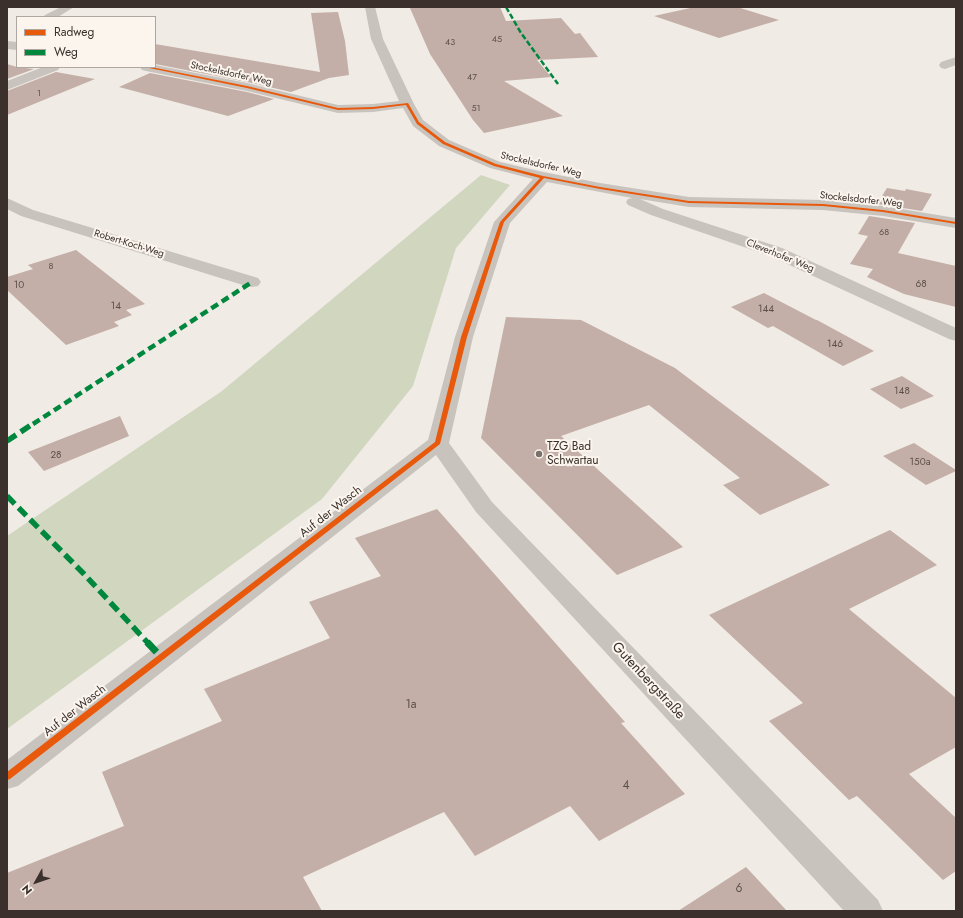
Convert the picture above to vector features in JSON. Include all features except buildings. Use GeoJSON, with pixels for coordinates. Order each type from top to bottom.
{"type":"FeatureCollection","features":[{"type":"Feature","properties":{"kind":"street"},"geometry":{"type":"LineString","coordinates":[[51,16],[68,7]]}},
{"type":"Feature","properties":{"kind":"street"},"geometry":{"type":"LineString","coordinates":[[370,7],[377,39],[407,104]]}},
{"type":"Feature","properties":{"kind":"street"},"geometry":{"type":"LineString","coordinates":[[7,86],[52,68]]}},
{"type":"Feature","properties":{"kind":"street","name":"Stockelsdorfer Weg"},"geometry":{"type":"LineString","coordinates":[[151,68],[247,87],[338,109],[373,108],[407,104],[418,123],[444,143],[494,166],[600,188],[689,202],[823,206],[883,211],[956,223]]}},
{"type":"Feature","properties":{"kind":"street"},"geometry":{"type":"LineString","coordinates":[[438,443],[464,337],[502,222],[543,177]]}},
{"type":"Feature","properties":{"kind":"street","name":"Cleverhofer Weg"},"geometry":{"type":"LineString","coordinates":[[600,188],[657,212],[776,252],[956,335]]}},
{"type":"Feature","properties":{"kind":"street","name":"Robert-Koch-Weg"},"geometry":{"type":"LineString","coordinates":[[7,203],[27,213],[252,282]]}},
{"type":"Feature","properties":{"kind":"street","name":"Auf der Wasch"},"geometry":{"type":"LineString","coordinates":[[7,777],[438,443]]}},
{"type":"Feature","properties":{"kind":"street","name":"Gutenbergstraße"},"geometry":{"type":"LineString","coordinates":[[438,443],[484,507],[866,911]]}},
{"type":"Feature","properties":{"kind":"green space"},"geometry":{"type":"Polygon","coordinates":[[[481,175],[510,185],[456,248],[413,386],[322,499],[7,729],[7,536],[222,391],[481,175]]]}},
{"type":"Feature","properties":{"kind":"marked path"},"geometry":{"type":"LineString","coordinates":[[506,7],[521,33],[558,84]]}},
{"type":"Feature","properties":{"kind":"marked path"},"geometry":{"type":"LineString","coordinates":[[7,441],[252,282]]}},
{"type":"Feature","properties":{"kind":"marked path"},"geometry":{"type":"LineString","coordinates":[[7,496],[84,574],[161,657]]}},
{"type":"Feature","properties":{"kind":"cycle path"},"geometry":{"type":"LineString","coordinates":[[151,68],[247,87],[338,109],[373,108],[407,104],[418,123],[444,143],[495,165],[543,177],[600,188],[689,202],[823,205],[883,211],[956,223]]}},
{"type":"Feature","properties":{"kind":"cycle path"},"geometry":{"type":"LineString","coordinates":[[7,777],[438,443],[464,337],[502,222],[543,177]]}},
{"type":"Feature","properties":{"kind":"place","name":"TZG Bad Schwartau"},"geometry":{"type":"Point","coordinates":[539,454]}}]}
